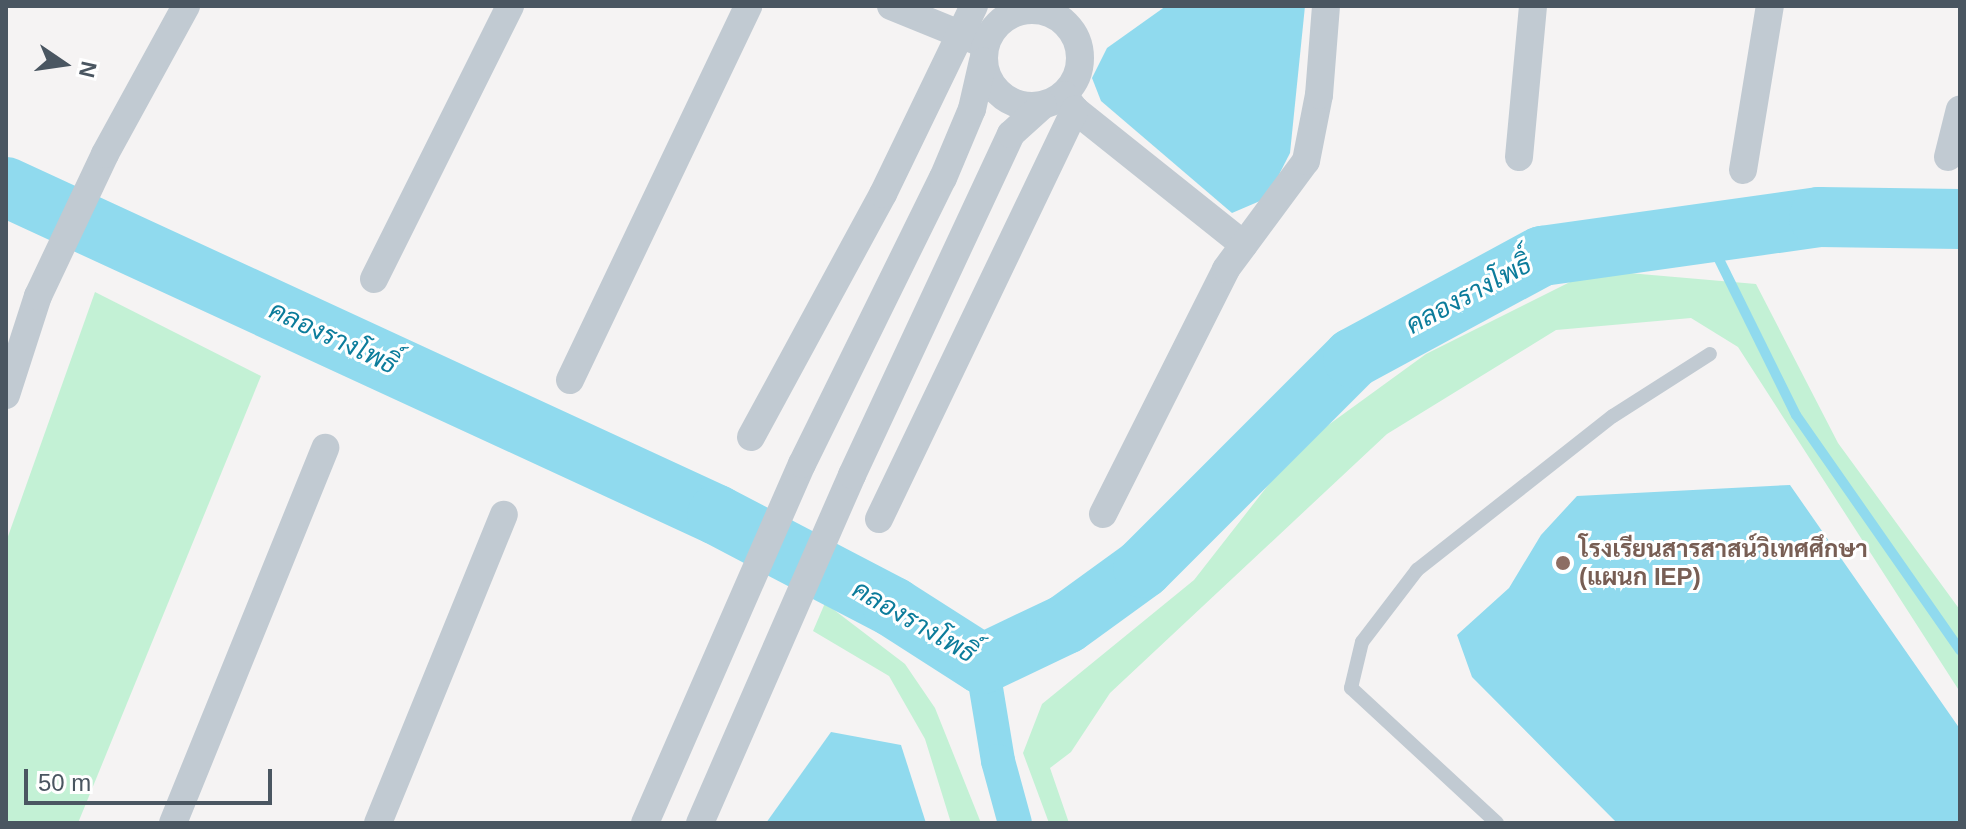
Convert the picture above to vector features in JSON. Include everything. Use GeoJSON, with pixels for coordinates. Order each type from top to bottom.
{"type":"FeatureCollection","features":[{"type":"Feature","properties":{"kind":"street"},"geometry":{"type":"LineString","coordinates":[[6,395],[38,296],[105,154],[186,6]]}},
{"type":"Feature","properties":{"kind":"street"},"geometry":{"type":"LineString","coordinates":[[374,279],[510,6]]}},
{"type":"Feature","properties":{"kind":"street"},"geometry":{"type":"LineString","coordinates":[[570,380],[748,6]]}},
{"type":"Feature","properties":{"kind":"street"},"geometry":{"type":"LineString","coordinates":[[891,6],[976,47],[989,81],[1003,97],[1022,106],[1060,103],[1244,245]]}},
{"type":"Feature","properties":{"kind":"street"},"geometry":{"type":"LineString","coordinates":[[645,823],[802,464],[943,178],[972,109],[976,47],[974,6]]}},
{"type":"Feature","properties":{"kind":"street"},"geometry":{"type":"LineString","coordinates":[[1103,514],[1210,298],[1244,245],[1306,161],[1326,6]]}},
{"type":"Feature","properties":{"kind":"street"},"geometry":{"type":"LineString","coordinates":[[1519,157],[1533,6]]}},
{"type":"Feature","properties":{"kind":"street"},"geometry":{"type":"LineString","coordinates":[[1743,170],[1770,6]]}},
{"type":"Feature","properties":{"kind":"street"},"geometry":{"type":"LineString","coordinates":[[751,437],[883,194],[976,47],[1008,17],[1024,11],[1069,15],[1080,63],[879,519]]}},
{"type":"Feature","properties":{"kind":"street"},"geometry":{"type":"LineString","coordinates":[[700,823],[766,680],[852,475],[1011,134],[1060,103]]}},
{"type":"Feature","properties":{"kind":"street"},"geometry":{"type":"LineString","coordinates":[[1948,157],[1960,109]]}},
{"type":"Feature","properties":{"kind":"street"},"geometry":{"type":"LineString","coordinates":[[173,823],[325,448]]}},
{"type":"Feature","properties":{"kind":"street"},"geometry":{"type":"LineString","coordinates":[[378,823],[504,515]]}},
{"type":"Feature","properties":{"kind":"lane"},"geometry":{"type":"LineString","coordinates":[[1497,823],[1351,688],[1362,642],[1417,570],[1613,416],[1710,354]]}},
{"type":"Feature","properties":{"kind":"green space"},"geometry":{"type":"Polygon","coordinates":[[[1594,270],[1756,284],[1838,443],[1960,610],[1960,692],[1738,347],[1691,318],[1556,330],[1387,434],[1110,693],[1071,752],[1050,768],[1069,823],[1049,823],[1023,753],[1042,704],[1194,580],[1298,447],[1426,354],[1594,270]]]}},
{"type":"Feature","properties":{"kind":"green space"},"geometry":{"type":"Polygon","coordinates":[[[95,292],[261,376],[78,823],[6,823],[6,542],[95,292]]]}},
{"type":"Feature","properties":{"kind":"green space"},"geometry":{"type":"Polygon","coordinates":[[[825,603],[905,664],[935,708],[981,823],[951,823],[925,739],[889,676],[813,631],[825,603]]]}},
{"type":"Feature","properties":{"kind":"water"},"geometry":{"type":"Polygon","coordinates":[[[1166,6],[1305,6],[1290,153],[1267,198],[1232,213],[1101,101],[1092,78],[1107,48],[1166,6]]]}},
{"type":"Feature","properties":{"kind":"water"},"geometry":{"type":"Polygon","coordinates":[[[1790,485],[1960,729],[1960,823],[1617,823],[1472,677],[1457,635],[1509,588],[1541,535],[1577,496],[1790,485]]]}},
{"type":"Feature","properties":{"kind":"water"},"geometry":{"type":"Polygon","coordinates":[[[831,732],[901,745],[926,823],[766,823],[831,732]]]}},
{"type":"Feature","properties":{"kind":"waterway","name":"คลองรางโพธิ์"},"geometry":{"type":"LineString","coordinates":[[6,187],[717,515],[893,607],[982,664],[1066,624],[1143,568],[1353,358],[1542,256],[1819,217],[1960,219]]}},
{"type":"Feature","properties":{"kind":"waterway"},"geometry":{"type":"LineString","coordinates":[[1706,233],[1796,415],[1960,650]]}},
{"type":"Feature","properties":{"kind":"waterway"},"geometry":{"type":"LineString","coordinates":[[982,664],[998,761],[1015,823]]}},
{"type":"Feature","properties":{"kind":"place","name":"โรงเรียนสารสาสน์วิเทศศึกษา (แผนก IEP)"},"geometry":{"type":"Point","coordinates":[1563,563]}}]}
